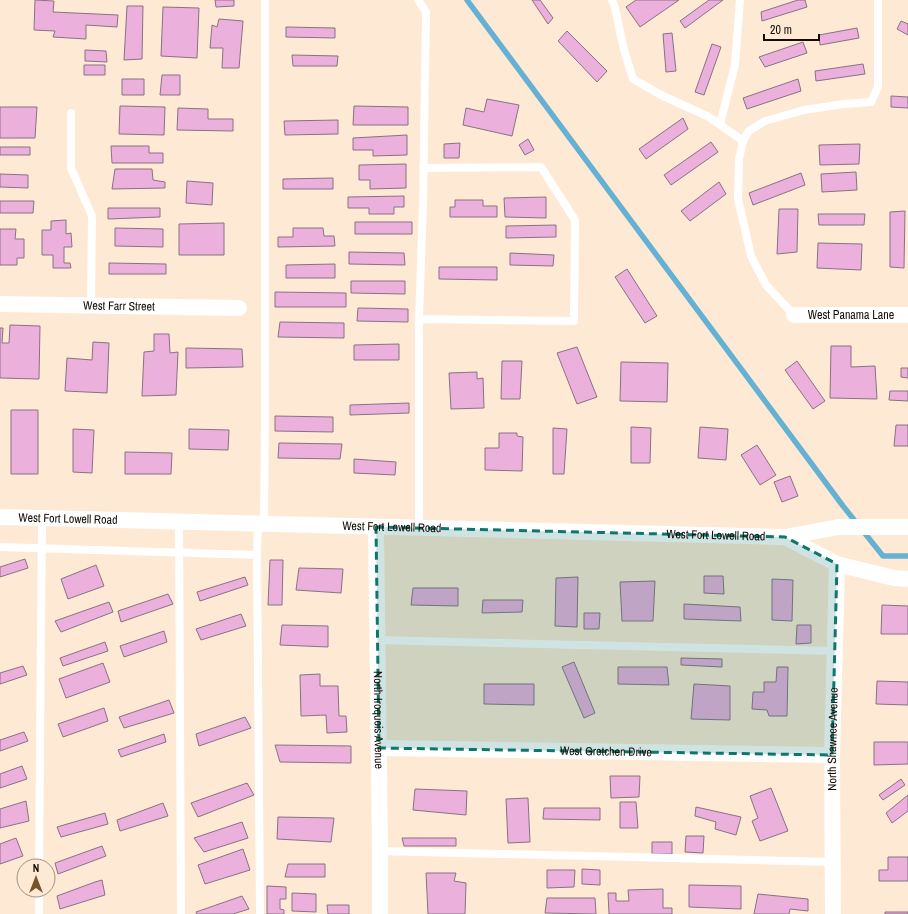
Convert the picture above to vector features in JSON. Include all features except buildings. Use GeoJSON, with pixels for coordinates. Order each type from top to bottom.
{"type":"FeatureCollection","features":[{"type":"Feature","properties":{"kind":"street","name":"West Farr Street"},"geometry":{"type":"LineString","coordinates":[[0,304],[239,308]]}},
{"type":"Feature","properties":{"kind":"street","name":"West Panama Lane"},"geometry":{"type":"LineString","coordinates":[[794,315],[908,315]]}},
{"type":"Feature","properties":{"kind":"street","name":"West Fort Lowell Road"},"geometry":{"type":"LineString","coordinates":[[0,517],[785,537],[838,527],[901,527]]}},
{"type":"Feature","properties":{"kind":"street","name":"North Iroquois Avenue"},"geometry":{"type":"LineString","coordinates":[[376,527],[380,914]]}},
{"type":"Feature","properties":{"kind":"street","name":"West Fort Lowell Road"},"geometry":{"type":"LineString","coordinates":[[785,537],[837,564],[894,578],[908,579]]}},
{"type":"Feature","properties":{"kind":"street","name":"North Shawnee Avenue"},"geometry":{"type":"LineString","coordinates":[[833,914],[832,755],[837,564]]}},
{"type":"Feature","properties":{"kind":"street","name":"West Gretchen Drive"},"geometry":{"type":"LineString","coordinates":[[379,748],[832,755]]}},
{"type":"Feature","properties":{"kind":"lane"},"geometry":{"type":"LineString","coordinates":[[260,914],[257,555],[261,524],[266,423],[265,0]]}},
{"type":"Feature","properties":{"kind":"lane"},"geometry":{"type":"LineString","coordinates":[[418,0],[426,12],[424,168],[419,319],[419,528]]}},
{"type":"Feature","properties":{"kind":"lane"},"geometry":{"type":"LineString","coordinates":[[612,0],[624,50],[633,79],[660,95],[710,117],[742,141]]}},
{"type":"Feature","properties":{"kind":"lane"},"geometry":{"type":"LineString","coordinates":[[720,124],[735,65],[740,0]]}},
{"type":"Feature","properties":{"kind":"lane"},"geometry":{"type":"LineString","coordinates":[[794,315],[766,285],[751,256],[738,199],[739,159],[742,141],[748,131],[765,121],[804,110],[844,104],[871,102],[878,87],[878,0]]}},
{"type":"Feature","properties":{"kind":"lane"},"geometry":{"type":"LineString","coordinates":[[71,113],[71,168],[92,216],[91,305]]}},
{"type":"Feature","properties":{"kind":"lane"},"geometry":{"type":"LineString","coordinates":[[419,319],[574,321],[575,220],[541,167],[424,168]]}},
{"type":"Feature","properties":{"kind":"lane"},"geometry":{"type":"LineString","coordinates":[[39,858],[42,518]]}},
{"type":"Feature","properties":{"kind":"lane"},"geometry":{"type":"LineString","coordinates":[[179,522],[181,914]]}},
{"type":"Feature","properties":{"kind":"lane"},"geometry":{"type":"LineString","coordinates":[[0,547],[257,555]]}},
{"type":"Feature","properties":{"kind":"lane"},"geometry":{"type":"LineString","coordinates":[[377,640],[835,651]]}},
{"type":"Feature","properties":{"kind":"lane"},"geometry":{"type":"LineString","coordinates":[[380,851],[833,862]]}},
{"type":"Feature","properties":{"kind":"lane"},"geometry":{"type":"LineString","coordinates":[[39,898],[39,914]]}},
{"type":"Feature","properties":{"kind":"highlighted area"},"geometry":{"type":"Polygon","coordinates":[[[376,527],[785,537],[837,564],[832,755],[379,748],[376,527]]]}},
{"type":"Feature","properties":{"kind":"waterway"},"geometry":{"type":"LineString","coordinates":[[467,0],[843,506],[883,556],[908,556]]}}]}
